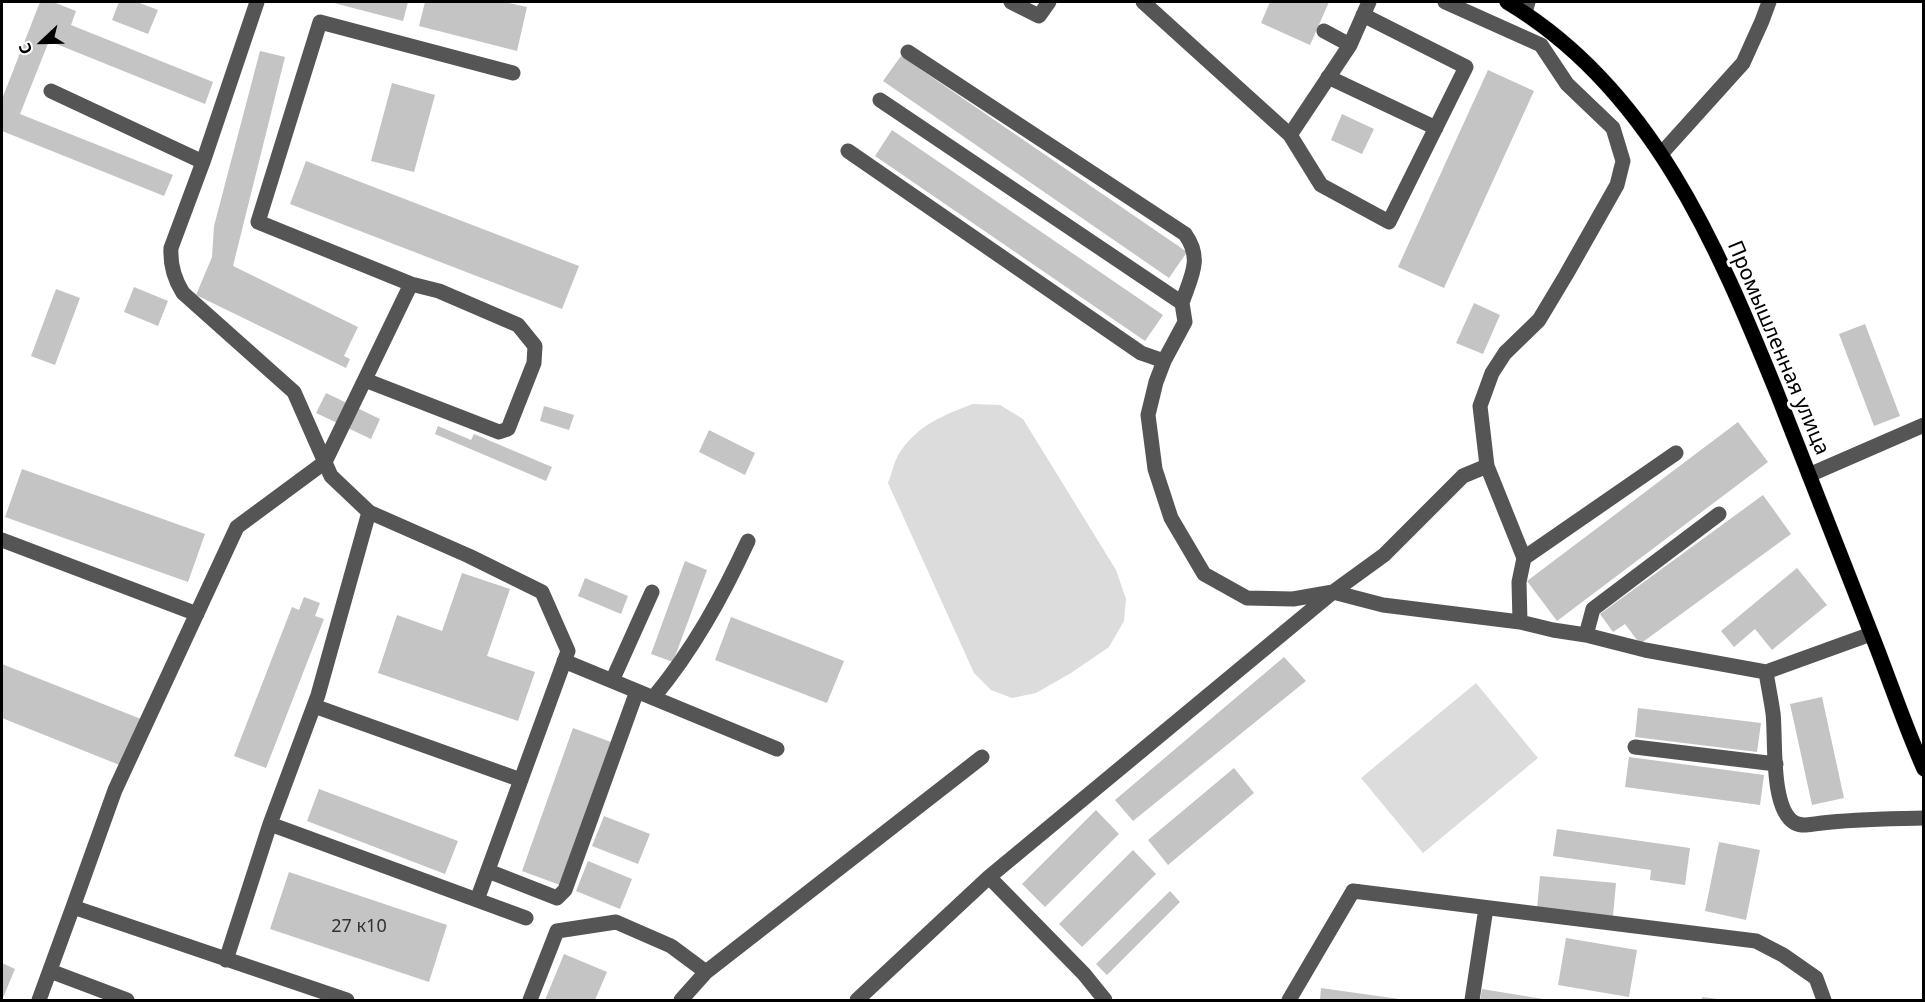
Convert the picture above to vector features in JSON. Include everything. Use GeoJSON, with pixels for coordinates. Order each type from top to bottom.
{"type":"FeatureCollection","features":[{"type":"Feature","properties":{"kind":"main road","name":"Промышленная улица"},"geometry":{"type":"LineString","coordinates":[[1507,2],[1526,7],[1580,56],[1629,109],[1688,196],[1736,291],[1923,768]]}},
{"type":"Feature","properties":{"kind":"lane"},"geometry":{"type":"LineString","coordinates":[[256,2],[203,162],[171,248],[170,260],[176,283],[183,293],[294,392],[331,476],[369,512],[469,556],[542,592],[568,651],[477,900]]}},
{"type":"Feature","properties":{"kind":"lane"},"geometry":{"type":"LineString","coordinates":[[1011,2],[1039,16],[1049,2]]}},
{"type":"Feature","properties":{"kind":"lane"},"geometry":{"type":"LineString","coordinates":[[1143,2],[1290,135],[1321,185],[1389,222],[1467,67],[1366,8],[1350,45],[1290,135]]}},
{"type":"Feature","properties":{"kind":"lane"},"geometry":{"type":"LineString","coordinates":[[1445,2],[1541,45],[1567,84],[1613,128],[1623,161],[1617,184],[1539,320],[1505,354],[1492,373],[1480,406],[1487,465],[1524,558],[1519,582],[1520,622]]}},
{"type":"Feature","properties":{"kind":"lane"},"geometry":{"type":"LineString","coordinates":[[1661,154],[1743,63],[1769,2]]}},
{"type":"Feature","properties":{"kind":"lane"},"geometry":{"type":"LineString","coordinates":[[365,380],[499,432],[508,429],[534,363],[535,346],[518,325],[439,291],[411,284],[258,222],[320,22],[513,73]]}},
{"type":"Feature","properties":{"kind":"lane"},"geometry":{"type":"LineString","coordinates":[[1324,31],[1350,45]]}},
{"type":"Feature","properties":{"kind":"lane"},"geometry":{"type":"LineString","coordinates":[[908,52],[1185,234],[1192,244],[1196,261],[1182,303],[1185,322],[1164,361],[1148,415],[1155,469],[1171,518],[1204,574],[1247,598],[1293,599],[1333,592],[1383,605],[1520,622],[1645,650],[1766,672],[1872,634]]}},
{"type":"Feature","properties":{"kind":"lane"},"geometry":{"type":"LineString","coordinates":[[1328,77],[1436,129]]}},
{"type":"Feature","properties":{"kind":"lane"},"geometry":{"type":"LineString","coordinates":[[51,91],[203,162]]}},
{"type":"Feature","properties":{"kind":"lane"},"geometry":{"type":"LineString","coordinates":[[880,100],[1182,303]]}},
{"type":"Feature","properties":{"kind":"lane"},"geometry":{"type":"LineString","coordinates":[[848,151],[1141,353],[1164,361]]}},
{"type":"Feature","properties":{"kind":"lane"},"geometry":{"type":"LineString","coordinates":[[39,1000],[115,790],[237,527],[325,462],[411,284]]}},
{"type":"Feature","properties":{"kind":"lane"},"geometry":{"type":"LineString","coordinates":[[1809,475],[1923,425]]}},
{"type":"Feature","properties":{"kind":"lane"},"geometry":{"type":"LineString","coordinates":[[1524,558],[1676,453]]}},
{"type":"Feature","properties":{"kind":"lane"},"geometry":{"type":"LineString","coordinates":[[857,1000],[989,878],[1333,592],[1384,555],[1463,476],[1487,465]]}},
{"type":"Feature","properties":{"kind":"lane"},"geometry":{"type":"LineString","coordinates":[[226,960],[270,824],[314,706],[369,512]]}},
{"type":"Feature","properties":{"kind":"lane"},"geometry":{"type":"LineString","coordinates":[[1586,635],[1593,609],[1719,514]]}},
{"type":"Feature","properties":{"kind":"lane"},"geometry":{"type":"LineString","coordinates":[[2,540],[197,614]]}},
{"type":"Feature","properties":{"kind":"lane"},"geometry":{"type":"LineString","coordinates":[[653,698],[677,669],[707,620],[725,590],[748,541]]}},
{"type":"Feature","properties":{"kind":"lane"},"geometry":{"type":"LineString","coordinates":[[612,681],[652,592]]}},
{"type":"Feature","properties":{"kind":"lane"},"geometry":{"type":"LineString","coordinates":[[564,662],[777,748]]}},
{"type":"Feature","properties":{"kind":"lane"},"geometry":{"type":"LineString","coordinates":[[1766,672],[1773,710],[1777,790],[1782,808],[1788,818],[1795,824],[1806,825],[1845,820],[1923,818]]}},
{"type":"Feature","properties":{"kind":"lane"},"geometry":{"type":"LineString","coordinates":[[488,871],[557,898],[565,890],[637,692]]}},
{"type":"Feature","properties":{"kind":"lane"},"geometry":{"type":"LineString","coordinates":[[314,706],[521,780]]}},
{"type":"Feature","properties":{"kind":"lane"},"geometry":{"type":"LineString","coordinates":[[1635,747],[1776,764]]}},
{"type":"Feature","properties":{"kind":"lane"},"geometry":{"type":"LineString","coordinates":[[681,1000],[706,972],[982,757]]}},
{"type":"Feature","properties":{"kind":"lane"},"geometry":{"type":"LineString","coordinates":[[270,824],[526,918]]}},
{"type":"Feature","properties":{"kind":"lane"},"geometry":{"type":"LineString","coordinates":[[989,878],[1084,974],[1105,1000]]}},
{"type":"Feature","properties":{"kind":"lane"},"geometry":{"type":"LineString","coordinates":[[1289,1000],[1353,891],[1756,940],[1816,978],[1824,1000]]}},
{"type":"Feature","properties":{"kind":"lane"},"geometry":{"type":"LineString","coordinates":[[72,907],[347,1000]]}},
{"type":"Feature","properties":{"kind":"lane"},"geometry":{"type":"LineString","coordinates":[[1472,1000],[1486,908]]}},
{"type":"Feature","properties":{"kind":"lane"},"geometry":{"type":"LineString","coordinates":[[530,1000],[557,931],[616,922],[671,946],[706,972]]}},
{"type":"Feature","properties":{"kind":"lane"},"geometry":{"type":"LineString","coordinates":[[50,971],[127,1000]]}},
{"type":"Feature","properties":{"kind":"shaded area"},"geometry":{"type":"Polygon","coordinates":[[[973,404],[1000,405],[1023,419],[1116,570],[1126,599],[1124,621],[1109,647],[1036,693],[1012,698],[991,690],[974,673],[888,483],[898,456],[915,435],[932,422],[973,404]]]}},
{"type":"Feature","properties":{"kind":"shaded area"},"geometry":{"type":"Polygon","coordinates":[[[1476,683],[1538,758],[1423,853],[1361,778],[1476,683]]]}},
{"type":"Feature","properties":{"kind":"building"},"geometry":{"type":"Polygon","coordinates":[[[40,2],[53,2],[76,11],[71,25],[213,82],[205,104],[49,41],[20,114],[173,175],[164,196],[2,131],[2,99],[40,2]]]}},
{"type":"Feature","properties":{"kind":"building"},"geometry":{"type":"Polygon","coordinates":[[[119,2],[137,2],[158,10],[148,34],[112,20],[119,2]]]}},
{"type":"Feature","properties":{"kind":"building"},"geometry":{"type":"Polygon","coordinates":[[[330,2],[408,2],[403,21],[330,2]]]}},
{"type":"Feature","properties":{"kind":"building"},"geometry":{"type":"Polygon","coordinates":[[[425,2],[504,2],[527,7],[517,51],[419,26],[425,2]]]}},
{"type":"Feature","properties":{"kind":"building"},"geometry":{"type":"Polygon","coordinates":[[[1270,2],[1329,2],[1310,45],[1261,23],[1270,2]]]}},
{"type":"Feature","properties":{"kind":"building"},"geometry":{"type":"Polygon","coordinates":[[[260,51],[285,57],[233,266],[358,327],[344,356],[350,359],[346,368],[196,295],[212,257],[214,226],[260,51]]]}},
{"type":"Feature","properties":{"kind":"building"},"geometry":{"type":"Polygon","coordinates":[[[901,56],[1187,252],[1169,278],[883,81],[901,56]]]}},
{"type":"Feature","properties":{"kind":"building"},"geometry":{"type":"Polygon","coordinates":[[[1488,70],[1534,91],[1444,288],[1398,267],[1488,70]]]}},
{"type":"Feature","properties":{"kind":"building"},"geometry":{"type":"Polygon","coordinates":[[[392,83],[435,95],[414,172],[371,161],[392,83]]]}},
{"type":"Feature","properties":{"kind":"building"},"geometry":{"type":"Polygon","coordinates":[[[1342,114],[1374,129],[1362,154],[1331,140],[1342,114]]]}},
{"type":"Feature","properties":{"kind":"building"},"geometry":{"type":"Polygon","coordinates":[[[892,130],[1163,315],[1145,341],[875,156],[892,130]]]}},
{"type":"Feature","properties":{"kind":"building"},"geometry":{"type":"Polygon","coordinates":[[[306,161],[579,266],[562,309],[290,204],[306,161]]]}},
{"type":"Feature","properties":{"kind":"building"},"geometry":{"type":"Polygon","coordinates":[[[134,287],[168,301],[158,326],[124,312],[134,287]]]}},
{"type":"Feature","properties":{"kind":"building"},"geometry":{"type":"Polygon","coordinates":[[[56,289],[80,298],[55,365],[31,356],[56,289]]]}},
{"type":"Feature","properties":{"kind":"building"},"geometry":{"type":"Polygon","coordinates":[[[1474,303],[1500,315],[1483,354],[1456,343],[1474,303]]]}},
{"type":"Feature","properties":{"kind":"building"},"geometry":{"type":"Polygon","coordinates":[[[1865,324],[1900,416],[1874,426],[1839,334],[1865,324]]]}},
{"type":"Feature","properties":{"kind":"building"},"geometry":{"type":"Polygon","coordinates":[[[326,393],[380,419],[371,439],[316,413],[326,393]]]}},
{"type":"Feature","properties":{"kind":"building"},"geometry":{"type":"Polygon","coordinates":[[[544,406],[574,415],[569,430],[540,421],[544,406]]]}},
{"type":"Feature","properties":{"kind":"building"},"geometry":{"type":"Polygon","coordinates":[[[1738,422],[1768,462],[1557,621],[1527,581],[1738,422]]]}},
{"type":"Feature","properties":{"kind":"building"},"geometry":{"type":"Polygon","coordinates":[[[438,426],[471,440],[474,434],[552,467],[546,481],[435,434],[438,426]]]}},
{"type":"Feature","properties":{"kind":"building"},"geometry":{"type":"Polygon","coordinates":[[[709,430],[755,453],[745,475],[699,452],[709,430]]]}},
{"type":"Feature","properties":{"kind":"building"},"geometry":{"type":"Polygon","coordinates":[[[22,469],[205,534],[188,582],[5,517],[22,469]]]}},
{"type":"Feature","properties":{"kind":"building"},"geometry":{"type":"Polygon","coordinates":[[[1763,495],[1791,534],[1640,644],[1625,624],[1613,632],[1600,614],[1763,495]]]}},
{"type":"Feature","properties":{"kind":"building"},"geometry":{"type":"Polygon","coordinates":[[[685,561],[707,570],[673,662],[651,654],[685,561]]]}},
{"type":"Feature","properties":{"kind":"building"},"geometry":{"type":"Polygon","coordinates":[[[1797,568],[1827,605],[1772,650],[1755,629],[1734,647],[1721,631],[1797,568]]]}},
{"type":"Feature","properties":{"kind":"building"},"geometry":{"type":"Polygon","coordinates":[[[462,573],[510,589],[487,656],[535,672],[518,721],[378,673],[397,615],[442,631],[462,573]]]}},
{"type":"Feature","properties":{"kind":"building"},"geometry":{"type":"Polygon","coordinates":[[[585,578],[628,596],[621,614],[578,596],[585,578]]]}},
{"type":"Feature","properties":{"kind":"building"},"geometry":{"type":"Polygon","coordinates":[[[304,597],[320,603],[315,616],[324,619],[266,768],[234,756],[292,607],[299,610],[304,597]]]}},
{"type":"Feature","properties":{"kind":"building"},"geometry":{"type":"Polygon","coordinates":[[[731,617],[844,661],[827,703],[715,660],[731,617]]]}},
{"type":"Feature","properties":{"kind":"building"},"geometry":{"type":"Polygon","coordinates":[[[1284,657],[1306,681],[1133,821],[1115,800],[1284,657]]]}},
{"type":"Feature","properties":{"kind":"building"},"geometry":{"type":"Polygon","coordinates":[[[2,664],[141,719],[122,766],[2,718],[2,664]]]}},
{"type":"Feature","properties":{"kind":"building"},"geometry":{"type":"Polygon","coordinates":[[[1822,697],[1844,798],[1812,805],[1790,704],[1822,697]]]}},
{"type":"Feature","properties":{"kind":"building"},"geometry":{"type":"Polygon","coordinates":[[[1638,708],[1761,723],[1757,752],[1635,737],[1638,708]]]}},
{"type":"Feature","properties":{"kind":"building"},"geometry":{"type":"Polygon","coordinates":[[[573,728],[611,742],[560,885],[522,871],[573,728]]]}},
{"type":"Feature","properties":{"kind":"building"},"geometry":{"type":"Polygon","coordinates":[[[1629,757],[1764,775],[1760,805],[1625,787],[1629,757]]]}},
{"type":"Feature","properties":{"kind":"building"},"geometry":{"type":"Polygon","coordinates":[[[1234,768],[1254,793],[1168,865],[1148,840],[1234,768]]]}},
{"type":"Feature","properties":{"kind":"building"},"geometry":{"type":"Polygon","coordinates":[[[319,789],[458,841],[445,874],[307,821],[319,789]]]}},
{"type":"Feature","properties":{"kind":"building"},"geometry":{"type":"Polygon","coordinates":[[[1096,810],[1119,834],[1045,907],[1022,884],[1096,810]]]}},
{"type":"Feature","properties":{"kind":"building"},"geometry":{"type":"Polygon","coordinates":[[[604,816],[650,834],[638,864],[592,846],[604,816]]]}},
{"type":"Feature","properties":{"kind":"building"},"geometry":{"type":"Polygon","coordinates":[[[1557,829],[1690,848],[1685,885],[1650,880],[1651,870],[1553,856],[1557,829]]]}},
{"type":"Feature","properties":{"kind":"building"},"geometry":{"type":"Polygon","coordinates":[[[1719,842],[1760,850],[1746,920],[1705,911],[1719,842]]]}},
{"type":"Feature","properties":{"kind":"building"},"geometry":{"type":"Polygon","coordinates":[[[1133,850],[1156,874],[1082,947],[1059,924],[1133,850]]]}},
{"type":"Feature","properties":{"kind":"building"},"geometry":{"type":"Polygon","coordinates":[[[588,861],[632,879],[620,909],[576,891],[588,861]]]}},
{"type":"Feature","properties":{"kind":"building"},"geometry":{"type":"Polygon","coordinates":[[[289,872],[447,925],[429,982],[270,929],[289,872]]]}},
{"type":"Feature","properties":{"kind":"building"},"geometry":{"type":"Polygon","coordinates":[[[1540,876],[1616,883],[1613,916],[1537,909],[1540,876]]]}},
{"type":"Feature","properties":{"kind":"building"},"geometry":{"type":"Polygon","coordinates":[[[1170,891],[1180,902],[1107,975],[1096,964],[1170,891]]]}},
{"type":"Feature","properties":{"kind":"building"},"geometry":{"type":"Polygon","coordinates":[[[1566,938],[1637,950],[1629,997],[1558,985],[1566,938]]]}},
{"type":"Feature","properties":{"kind":"building"},"geometry":{"type":"Polygon","coordinates":[[[564,954],[607,972],[595,1000],[545,1000],[564,954]]]}},
{"type":"Feature","properties":{"kind":"building"},"geometry":{"type":"Polygon","coordinates":[[[2,963],[15,969],[2,1000],[2,963]]]}},
{"type":"Feature","properties":{"kind":"building"},"geometry":{"type":"Polygon","coordinates":[[[1321,988],[1399,999],[1399,1000],[1320,1000],[1321,988]]]}},
{"type":"Feature","properties":{"kind":"building"},"geometry":{"type":"Polygon","coordinates":[[[1482,989],[1543,999],[1543,1000],[1480,1000],[1482,989]]]}},
{"type":"Feature","properties":{"kind":"building"},"geometry":{"type":"Polygon","coordinates":[[[1702,997],[1718,999],[1718,1000],[1702,1000],[1702,997]]]}}]}
